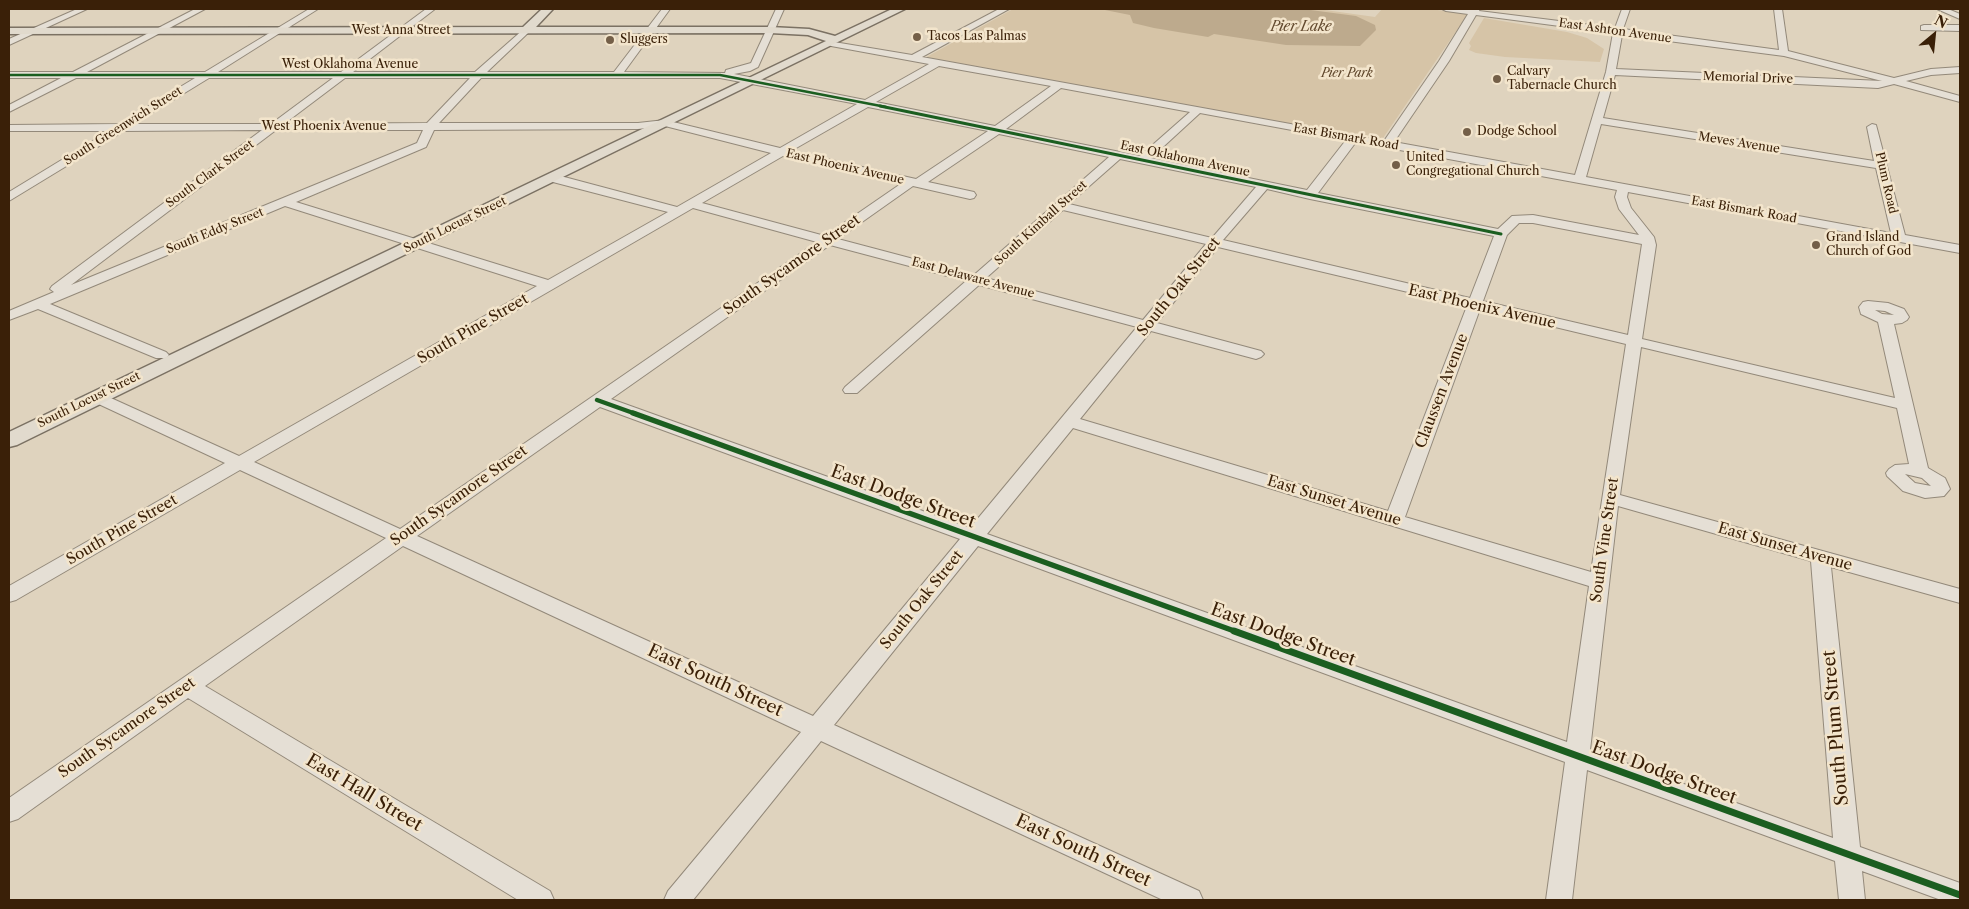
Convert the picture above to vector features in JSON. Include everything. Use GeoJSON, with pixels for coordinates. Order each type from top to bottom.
{"type":"FeatureCollection","features":[{"type":"Feature","properties":{"kind":"main road"},"geometry":{"type":"LineString","coordinates":[[525,31],[548,9]]}},
{"type":"Feature","properties":{"kind":"main road","name":"South Locust Street"},"geometry":{"type":"LineString","coordinates":[[829,39],[884,9]]}},
{"type":"Feature","properties":{"kind":"main road","name":"South Locust Street"},"geometry":{"type":"LineString","coordinates":[[9,427],[410,241],[652,126],[740,77],[900,9]]}},
{"type":"Feature","properties":{"kind":"main road","name":"West Anna Street"},"geometry":{"type":"LineString","coordinates":[[9,31],[770,30],[792,31],[829,39]]}},
{"type":"Feature","properties":{"kind":"main road","name":"South Locust Street"},"geometry":{"type":"LineString","coordinates":[[9,440],[410,241],[553,178],[740,77]]}},
{"type":"Feature","properties":{"kind":"street"},"geometry":{"type":"LineString","coordinates":[[9,42],[83,9]]}},
{"type":"Feature","properties":{"kind":"street"},"geometry":{"type":"LineString","coordinates":[[9,109],[201,9]]}},
{"type":"Feature","properties":{"kind":"street","name":"South Greenwich Street"},"geometry":{"type":"LineString","coordinates":[[9,197],[314,9]]}},
{"type":"Feature","properties":{"kind":"street","name":"South Clark Street"},"geometry":{"type":"LineString","coordinates":[[37,304],[431,9]]}},
{"type":"Feature","properties":{"kind":"street"},"geometry":{"type":"LineString","coordinates":[[617,75],[666,9]]}},
{"type":"Feature","properties":{"kind":"street"},"geometry":{"type":"LineString","coordinates":[[740,77],[747,69],[755,66],[780,9]]}},
{"type":"Feature","properties":{"kind":"street"},"geometry":{"type":"LineString","coordinates":[[913,58],[1005,9]]}},
{"type":"Feature","properties":{"kind":"street","name":"East Ashton Avenue"},"geometry":{"type":"LineString","coordinates":[[1446,9],[1475,11],[1784,53],[1897,82]]}},
{"type":"Feature","properties":{"kind":"street"},"geometry":{"type":"LineString","coordinates":[[1579,180],[1611,72],[1618,31],[1626,9]]}},
{"type":"Feature","properties":{"kind":"street"},"geometry":{"type":"LineString","coordinates":[[1778,9],[1784,53]]}},
{"type":"Feature","properties":{"kind":"street"},"geometry":{"type":"LineString","coordinates":[[1941,9],[1960,17]]}},
{"type":"Feature","properties":{"kind":"street"},"geometry":{"type":"LineString","coordinates":[[1388,145],[1475,11]]}},
{"type":"Feature","properties":{"kind":"street"},"geometry":{"type":"LineString","coordinates":[[1924,28],[1960,28]]}},
{"type":"Feature","properties":{"kind":"street"},"geometry":{"type":"LineString","coordinates":[[422,145],[430,127],[478,75],[525,31]]}},
{"type":"Feature","properties":{"kind":"street","name":"East Bismark Road"},"geometry":{"type":"LineString","coordinates":[[829,39],[862,49],[937,63],[1960,249]]}},
{"type":"Feature","properties":{"kind":"street","name":"East Ashton Avenue"},"geometry":{"type":"LineString","coordinates":[[1784,53],[1885,84]]}},
{"type":"Feature","properties":{"kind":"street","name":"South Pine Street"},"geometry":{"type":"LineString","coordinates":[[9,595],[937,63]]}},
{"type":"Feature","properties":{"kind":"street"},"geometry":{"type":"LineString","coordinates":[[1897,82],[1931,72],[1960,70]]}},
{"type":"Feature","properties":{"kind":"street","name":"West Oklahoma Avenue"},"geometry":{"type":"LineString","coordinates":[[691,74],[701,72],[740,77],[866,103]]}},
{"type":"Feature","properties":{"kind":"street","name":"Memorial Drive"},"geometry":{"type":"LineString","coordinates":[[1611,72],[1885,84],[1897,82],[1960,99]]}},
{"type":"Feature","properties":{"kind":"street","name":"West Oklahoma Avenue"},"geometry":{"type":"LineString","coordinates":[[9,75],[691,74],[740,77]]}},
{"type":"Feature","properties":{"kind":"street","name":"Memorial Drive"},"geometry":{"type":"LineString","coordinates":[[1885,84],[1960,108]]}},
{"type":"Feature","properties":{"kind":"street","name":"South Sycamore Street"},"geometry":{"type":"LineString","coordinates":[[9,811],[400,536],[827,240],[998,130],[1059,85]]}},
{"type":"Feature","properties":{"kind":"street","name":"East Oklahoma Avenue"},"geometry":{"type":"LineString","coordinates":[[866,103],[1501,234]]}},
{"type":"Feature","properties":{"kind":"street"},"geometry":{"type":"LineString","coordinates":[[1143,160],[1198,110]]}},
{"type":"Feature","properties":{"kind":"street","name":"Meves Avenue"},"geometry":{"type":"LineString","coordinates":[[1596,120],[1882,165]]}},
{"type":"Feature","properties":{"kind":"street","name":"West Phoenix Avenue"},"geometry":{"type":"LineString","coordinates":[[9,128],[652,126],[704,133],[780,152]]}},
{"type":"Feature","properties":{"kind":"street","name":"South Eddy Street"},"geometry":{"type":"LineString","coordinates":[[9,316],[466,127]]}},
{"type":"Feature","properties":{"kind":"street","name":"Plum Road"},"geometry":{"type":"LineString","coordinates":[[1872,127],[1899,238]]}},
{"type":"Feature","properties":{"kind":"street"},"geometry":{"type":"LineString","coordinates":[[1310,195],[1353,138]]}},
{"type":"Feature","properties":{"kind":"street","name":"East Phoenix Avenue"},"geometry":{"type":"LineString","coordinates":[[780,152],[970,195]]}},
{"type":"Feature","properties":{"kind":"street","name":"South Kimball Street"},"geometry":{"type":"LineString","coordinates":[[851,390],[1118,155]]}},
{"type":"Feature","properties":{"kind":"street","name":"East Delaware Avenue"},"geometry":{"type":"LineString","coordinates":[[553,178],[827,240],[1256,354]]}},
{"type":"Feature","properties":{"kind":"street","name":"South Oak Street"},"geometry":{"type":"LineString","coordinates":[[677,900],[1214,243],[1264,185]]}},
{"type":"Feature","properties":{"kind":"street"},"geometry":{"type":"LineString","coordinates":[[1623,188],[1621,197],[1625,209],[1638,224],[1648,241]]}},
{"type":"Feature","properties":{"kind":"street"},"geometry":{"type":"LineString","coordinates":[[285,202],[549,285]]}},
{"type":"Feature","properties":{"kind":"street","name":"East Phoenix Avenue"},"geometry":{"type":"LineString","coordinates":[[1060,206],[1905,405]]}},
{"type":"Feature","properties":{"kind":"street"},"geometry":{"type":"LineString","coordinates":[[1501,234],[1516,219],[1533,219],[1648,241]]}},
{"type":"Feature","properties":{"kind":"street","name":"Claussen Avenue"},"geometry":{"type":"LineString","coordinates":[[1394,520],[1501,234]]}},
{"type":"Feature","properties":{"kind":"street","name":"South Vine Street"},"geometry":{"type":"LineString","coordinates":[[1559,900],[1610,498],[1635,342],[1648,241]]}},
{"type":"Feature","properties":{"kind":"street"},"geometry":{"type":"LineString","coordinates":[[37,304],[161,355]]}},
{"type":"Feature","properties":{"kind":"street"},"geometry":{"type":"LineString","coordinates":[[1885,319],[1920,471]]}},
{"type":"Feature","properties":{"kind":"street","name":"East South Street"},"geometry":{"type":"LineString","coordinates":[[96,397],[1190,900]]}},
{"type":"Feature","properties":{"kind":"street","name":"East Dodge Street"},"geometry":{"type":"LineString","coordinates":[[597,400],[1960,895]]}},
{"type":"Feature","properties":{"kind":"street","name":"East Sunset Avenue"},"geometry":{"type":"LineString","coordinates":[[1069,421],[1599,582]]}},
{"type":"Feature","properties":{"kind":"street","name":"East Sunset Avenue"},"geometry":{"type":"LineString","coordinates":[[1610,498],[1960,596]]}},
{"type":"Feature","properties":{"kind":"street","name":"South Plum Street"},"geometry":{"type":"LineString","coordinates":[[1820,557],[1852,900]]}},
{"type":"Feature","properties":{"kind":"street","name":"East Hall Street"},"geometry":{"type":"LineString","coordinates":[[186,686],[541,900]]}},
{"type":"Feature","properties":{"kind":"green space","name":"Pier Park"},"geometry":{"type":"Polygon","coordinates":[[[1013,9],[1318,9],[1375,17],[1382,9],[1430,9],[1468,14],[1381,141],[923,59],[1013,9]]]}},
{"type":"Feature","properties":{"kind":"green space"},"geometry":{"type":"Polygon","coordinates":[[[1484,18],[1567,32],[1587,38],[1604,49],[1600,62],[1505,57],[1476,53],[1469,50],[1471,46],[1469,43],[1484,18]]]}},
{"type":"Feature","properties":{"kind":"water","name":"Pier Lake"},"geometry":{"type":"Polygon","coordinates":[[[1100,9],[1303,9],[1356,16],[1375,25],[1376,30],[1360,46],[1286,45],[1214,34],[1208,37],[1154,28],[1133,23],[1130,15],[1100,9]]]}},
{"type":"Feature","properties":{"kind":"cycle path"},"geometry":{"type":"LineString","coordinates":[[9,75],[720,75],[866,103],[1501,234]]}},
{"type":"Feature","properties":{"kind":"cycle path"},"geometry":{"type":"LineString","coordinates":[[597,400],[1960,895]]}},
{"type":"Feature","properties":{"kind":"place","name":"Tacos Las Palmas"},"geometry":{"type":"Point","coordinates":[917,37]}},
{"type":"Feature","properties":{"kind":"place","name":"Sluggers"},"geometry":{"type":"Point","coordinates":[610,40]}},
{"type":"Feature","properties":{"kind":"place","name":"Calvary Tabernacle Church"},"geometry":{"type":"Point","coordinates":[1497,79]}},
{"type":"Feature","properties":{"kind":"place","name":"Dodge School"},"geometry":{"type":"Point","coordinates":[1467,132]}},
{"type":"Feature","properties":{"kind":"place","name":"United Congregational Church"},"geometry":{"type":"Point","coordinates":[1396,165]}},
{"type":"Feature","properties":{"kind":"place","name":"Grand Island Church of God"},"geometry":{"type":"Point","coordinates":[1816,245]}}]}
